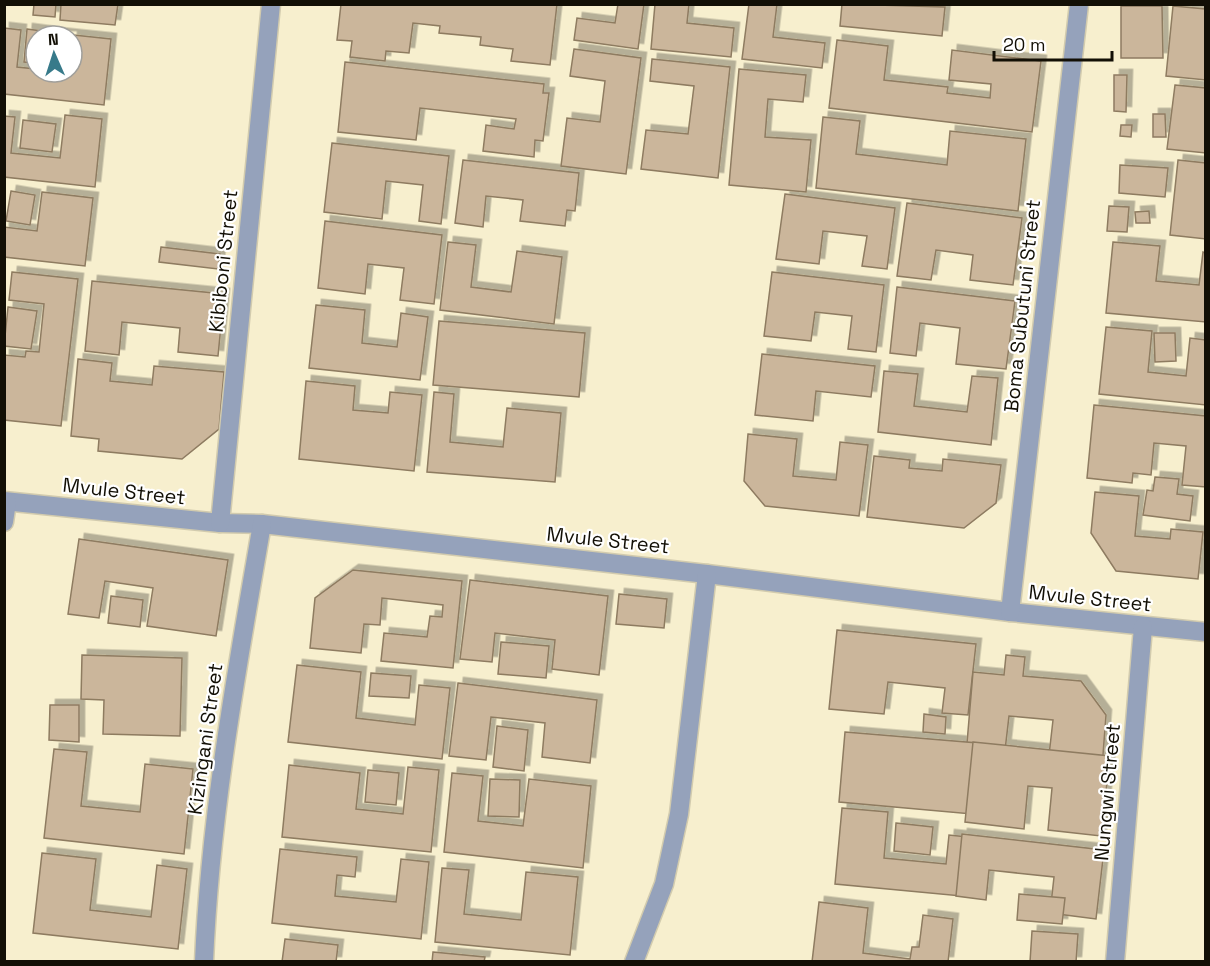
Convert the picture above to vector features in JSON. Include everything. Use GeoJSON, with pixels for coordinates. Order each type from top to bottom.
{"type":"FeatureCollection","features":[{"type":"Feature","properties":{"kind":"street","name":"Kibiboni Street"},"geometry":{"type":"LineString","coordinates":[[220,523],[271,4]]}},
{"type":"Feature","properties":{"kind":"street","name":"Boma Subutuni Street"},"geometry":{"type":"LineString","coordinates":[[1010,612],[1079,4]]}},
{"type":"Feature","properties":{"kind":"street","name":"Mvule Street"},"geometry":{"type":"LineString","coordinates":[[6,502],[220,523],[262,524],[707,574],[1010,612],[1206,632]]}},
{"type":"Feature","properties":{"kind":"street"},"geometry":{"type":"LineString","coordinates":[[4,522],[6,502]]}},
{"type":"Feature","properties":{"kind":"street","name":"Kizingani Street"},"geometry":{"type":"LineString","coordinates":[[204,962],[207,897],[221,775],[262,524]]}},
{"type":"Feature","properties":{"kind":"street"},"geometry":{"type":"LineString","coordinates":[[634,962],[664,884],[680,814],[707,574]]}},
{"type":"Feature","properties":{"kind":"street","name":"Nungwi Street"},"geometry":{"type":"LineString","coordinates":[[1115,962],[1143,627]]}},
{"type":"Feature","properties":{"kind":"building"},"geometry":{"type":"Polygon","coordinates":[[[34,4],[56,4],[55,17],[33,15],[34,4]]]}},
{"type":"Feature","properties":{"kind":"building"},"geometry":{"type":"Polygon","coordinates":[[[61,4],[118,4],[115,25],[60,20],[61,4]]]}},
{"type":"Feature","properties":{"kind":"building"},"geometry":{"type":"Polygon","coordinates":[[[341,4],[557,4],[550,65],[511,61],[513,49],[480,45],[481,37],[439,33],[440,26],[413,23],[409,53],[386,51],[385,61],[350,57],[352,41],[337,40],[341,4]]]}},
{"type":"Feature","properties":{"kind":"building"},"geometry":{"type":"Polygon","coordinates":[[[618,4],[644,4],[638,49],[574,40],[577,18],[615,23],[618,4]]]}},
{"type":"Feature","properties":{"kind":"building"},"geometry":{"type":"Polygon","coordinates":[[[655,4],[689,4],[687,23],[734,28],[731,57],[651,49],[655,4]]]}},
{"type":"Feature","properties":{"kind":"building"},"geometry":{"type":"Polygon","coordinates":[[[749,4],[777,4],[773,37],[825,43],[822,68],[742,59],[749,4]]]}},
{"type":"Feature","properties":{"kind":"building"},"geometry":{"type":"Polygon","coordinates":[[[842,4],[945,7],[942,36],[840,26],[842,4]]]}},
{"type":"Feature","properties":{"kind":"building"},"geometry":{"type":"Polygon","coordinates":[[[1121,6],[1162,6],[1163,58],[1121,58],[1121,6]]]}},
{"type":"Feature","properties":{"kind":"building"},"geometry":{"type":"Polygon","coordinates":[[[1173,6],[1206,9],[1206,80],[1166,76],[1173,6]]]}},
{"type":"Feature","properties":{"kind":"building"},"geometry":{"type":"Polygon","coordinates":[[[4,28],[21,30],[17,67],[24,68],[24,84],[84,84],[84,36],[111,39],[104,105],[4,94],[4,28]]]}},
{"type":"Feature","properties":{"kind":"building"},"geometry":{"type":"Polygon","coordinates":[[[837,40],[888,46],[884,80],[948,87],[947,93],[990,98],[991,84],[949,80],[952,50],[1041,61],[1032,132],[829,108],[837,40]]]}},
{"type":"Feature","properties":{"kind":"building"},"geometry":{"type":"Polygon","coordinates":[[[574,49],[641,58],[626,174],[561,166],[567,118],[600,122],[605,81],[570,76],[574,49]]]}},
{"type":"Feature","properties":{"kind":"building"},"geometry":{"type":"Polygon","coordinates":[[[652,59],[730,67],[718,178],[641,169],[646,130],[688,134],[694,86],[650,81],[652,59]]]}},
{"type":"Feature","properties":{"kind":"building"},"geometry":{"type":"Polygon","coordinates":[[[345,62],[544,84],[543,93],[549,93],[543,141],[535,140],[534,157],[483,151],[486,125],[514,129],[516,119],[420,108],[416,140],[338,132],[345,62]]]}},
{"type":"Feature","properties":{"kind":"building"},"geometry":{"type":"Polygon","coordinates":[[[739,69],[806,75],[803,102],[768,99],[765,137],[811,140],[806,192],[729,185],[739,69]]]}},
{"type":"Feature","properties":{"kind":"building"},"geometry":{"type":"Polygon","coordinates":[[[1114,75],[1127,75],[1126,112],[1114,111],[1114,75]]]}},
{"type":"Feature","properties":{"kind":"building"},"geometry":{"type":"Polygon","coordinates":[[[1175,85],[1206,88],[1206,153],[1167,149],[1175,85]]]}},
{"type":"Feature","properties":{"kind":"building"},"geometry":{"type":"Polygon","coordinates":[[[1153,114],[1165,114],[1166,137],[1153,137],[1153,114]]]}},
{"type":"Feature","properties":{"kind":"building"},"geometry":{"type":"Polygon","coordinates":[[[65,115],[102,119],[95,187],[4,177],[4,116],[15,117],[11,153],[60,158],[65,115]]]}},
{"type":"Feature","properties":{"kind":"building"},"geometry":{"type":"Polygon","coordinates":[[[823,117],[860,121],[856,154],[947,165],[950,131],[1026,139],[1018,211],[816,188],[823,117]]]}},
{"type":"Feature","properties":{"kind":"building"},"geometry":{"type":"Polygon","coordinates":[[[23,120],[56,124],[52,152],[20,148],[23,120]]]}},
{"type":"Feature","properties":{"kind":"building"},"geometry":{"type":"Polygon","coordinates":[[[1121,125],[1132,125],[1131,137],[1120,136],[1121,125]]]}},
{"type":"Feature","properties":{"kind":"building"},"geometry":{"type":"Polygon","coordinates":[[[332,143],[449,156],[441,224],[419,221],[423,185],[386,181],[382,219],[324,212],[332,143]]]}},
{"type":"Feature","properties":{"kind":"building"},"geometry":{"type":"Polygon","coordinates":[[[463,160],[579,173],[575,211],[567,210],[565,226],[520,221],[523,200],[486,196],[483,227],[455,223],[463,160]]]}},
{"type":"Feature","properties":{"kind":"building"},"geometry":{"type":"Polygon","coordinates":[[[1178,160],[1206,163],[1206,239],[1170,235],[1178,160]]]}},
{"type":"Feature","properties":{"kind":"building"},"geometry":{"type":"Polygon","coordinates":[[[1120,165],[1168,168],[1165,197],[1119,193],[1120,165]]]}},
{"type":"Feature","properties":{"kind":"building"},"geometry":{"type":"Polygon","coordinates":[[[11,191],[35,195],[30,225],[6,221],[11,191]]]}},
{"type":"Feature","properties":{"kind":"building"},"geometry":{"type":"Polygon","coordinates":[[[42,192],[93,198],[85,266],[4,257],[4,227],[37,231],[42,192]]]}},
{"type":"Feature","properties":{"kind":"building"},"geometry":{"type":"Polygon","coordinates":[[[785,194],[895,208],[887,269],[862,266],[867,236],[823,231],[819,264],[776,259],[785,194]]]}},
{"type":"Feature","properties":{"kind":"building"},"geometry":{"type":"Polygon","coordinates":[[[907,203],[1022,218],[1013,285],[970,280],[973,255],[936,250],[931,280],[897,276],[907,203]]]}},
{"type":"Feature","properties":{"kind":"building"},"geometry":{"type":"Polygon","coordinates":[[[1109,206],[1129,207],[1127,232],[1107,231],[1109,206]]]}},
{"type":"Feature","properties":{"kind":"building"},"geometry":{"type":"Polygon","coordinates":[[[1149,211],[1150,223],[1136,223],[1135,212],[1149,211]]]}},
{"type":"Feature","properties":{"kind":"building"},"geometry":{"type":"Polygon","coordinates":[[[325,221],[442,235],[434,304],[400,300],[404,268],[368,264],[365,294],[318,288],[325,221]]]}},
{"type":"Feature","properties":{"kind":"building"},"geometry":{"type":"Polygon","coordinates":[[[448,242],[476,245],[471,287],[511,292],[517,251],[562,257],[554,324],[440,310],[448,242]]]}},
{"type":"Feature","properties":{"kind":"building"},"geometry":{"type":"Polygon","coordinates":[[[1113,242],[1160,246],[1156,281],[1199,285],[1203,252],[1206,253],[1206,322],[1106,313],[1113,242]]]}},
{"type":"Feature","properties":{"kind":"building"},"geometry":{"type":"Polygon","coordinates":[[[161,247],[220,254],[218,269],[159,262],[161,247]]]}},
{"type":"Feature","properties":{"kind":"building"},"geometry":{"type":"Polygon","coordinates":[[[12,272],[78,279],[61,426],[4,420],[4,355],[25,357],[26,351],[39,352],[44,304],[9,300],[12,272]]]}},
{"type":"Feature","properties":{"kind":"building"},"geometry":{"type":"Polygon","coordinates":[[[772,272],[884,285],[876,352],[848,349],[852,316],[815,312],[811,341],[764,336],[772,272]]]}},
{"type":"Feature","properties":{"kind":"building"},"geometry":{"type":"Polygon","coordinates":[[[92,281],[224,294],[218,356],[178,352],[180,328],[122,322],[119,355],[85,351],[92,281]]]}},
{"type":"Feature","properties":{"kind":"building"},"geometry":{"type":"Polygon","coordinates":[[[897,287],[1015,301],[1006,369],[956,364],[960,328],[920,323],[916,356],[890,353],[897,287]]]}},
{"type":"Feature","properties":{"kind":"building"},"geometry":{"type":"Polygon","coordinates":[[[316,305],[365,310],[362,343],[397,347],[401,313],[428,317],[420,380],[309,368],[316,305]]]}},
{"type":"Feature","properties":{"kind":"building"},"geometry":{"type":"Polygon","coordinates":[[[8,307],[37,311],[31,349],[4,346],[8,307]]]}},
{"type":"Feature","properties":{"kind":"building"},"geometry":{"type":"Polygon","coordinates":[[[439,321],[585,333],[579,397],[433,385],[439,321]]]}},
{"type":"Feature","properties":{"kind":"building"},"geometry":{"type":"Polygon","coordinates":[[[1106,327],[1152,331],[1148,372],[1186,376],[1190,338],[1206,340],[1206,405],[1099,394],[1106,327]]]}},
{"type":"Feature","properties":{"kind":"building"},"geometry":{"type":"Polygon","coordinates":[[[1154,333],[1175,333],[1176,361],[1155,362],[1154,333]]]}},
{"type":"Feature","properties":{"kind":"building"},"geometry":{"type":"Polygon","coordinates":[[[762,354],[875,366],[871,397],[816,391],[813,421],[755,415],[762,354]]]}},
{"type":"Feature","properties":{"kind":"building"},"geometry":{"type":"Polygon","coordinates":[[[78,359],[112,363],[110,381],[152,385],[154,366],[224,372],[219,429],[182,459],[98,451],[99,439],[71,436],[78,359]]]}},
{"type":"Feature","properties":{"kind":"building"},"geometry":{"type":"Polygon","coordinates":[[[884,371],[918,374],[914,406],[967,412],[972,376],[998,378],[991,445],[878,432],[884,371]]]}},
{"type":"Feature","properties":{"kind":"building"},"geometry":{"type":"Polygon","coordinates":[[[306,381],[355,386],[353,410],[388,413],[390,392],[422,395],[414,471],[299,459],[306,381]]]}},
{"type":"Feature","properties":{"kind":"building"},"geometry":{"type":"Polygon","coordinates":[[[434,392],[454,394],[450,442],[503,447],[507,408],[561,413],[555,482],[427,472],[434,392]]]}},
{"type":"Feature","properties":{"kind":"building"},"geometry":{"type":"Polygon","coordinates":[[[1094,405],[1206,416],[1206,487],[1182,485],[1186,446],[1154,443],[1151,475],[1133,473],[1132,483],[1087,478],[1094,405]]]}},
{"type":"Feature","properties":{"kind":"building"},"geometry":{"type":"Polygon","coordinates":[[[748,434],[797,439],[793,476],[836,480],[840,442],[868,445],[859,516],[765,506],[744,481],[748,434]]]}},
{"type":"Feature","properties":{"kind":"building"},"geometry":{"type":"Polygon","coordinates":[[[874,456],[910,460],[909,468],[942,471],[943,459],[1001,465],[996,503],[964,528],[867,517],[874,456]]]}},
{"type":"Feature","properties":{"kind":"building"},"geometry":{"type":"Polygon","coordinates":[[[1155,477],[1179,479],[1177,494],[1193,496],[1190,521],[1143,515],[1147,490],[1153,491],[1155,477]]]}},
{"type":"Feature","properties":{"kind":"building"},"geometry":{"type":"Polygon","coordinates":[[[1095,492],[1139,496],[1135,536],[1170,539],[1171,529],[1203,532],[1198,579],[1116,571],[1091,533],[1095,492]]]}},
{"type":"Feature","properties":{"kind":"building"},"geometry":{"type":"Polygon","coordinates":[[[79,539],[228,560],[216,636],[147,626],[153,588],[105,581],[99,618],[68,614],[79,539]]]}},
{"type":"Feature","properties":{"kind":"building"},"geometry":{"type":"Polygon","coordinates":[[[353,570],[462,581],[453,668],[381,661],[384,633],[427,637],[430,616],[442,617],[443,605],[382,598],[380,625],[364,624],[361,653],[310,648],[315,598],[353,570]]]}},
{"type":"Feature","properties":{"kind":"building"},"geometry":{"type":"Polygon","coordinates":[[[470,580],[608,596],[599,675],[552,669],[555,640],[495,633],[492,662],[460,659],[470,580]]]}},
{"type":"Feature","properties":{"kind":"building"},"geometry":{"type":"Polygon","coordinates":[[[619,594],[667,599],[664,628],[616,624],[619,594]]]}},
{"type":"Feature","properties":{"kind":"building"},"geometry":{"type":"Polygon","coordinates":[[[111,596],[143,600],[140,627],[108,623],[111,596]]]}},
{"type":"Feature","properties":{"kind":"building"},"geometry":{"type":"Polygon","coordinates":[[[837,630],[976,644],[968,715],[942,713],[945,688],[888,682],[884,714],[829,709],[837,630]]]}},
{"type":"Feature","properties":{"kind":"building"},"geometry":{"type":"Polygon","coordinates":[[[501,642],[549,646],[546,678],[498,674],[501,642]]]}},
{"type":"Feature","properties":{"kind":"building"},"geometry":{"type":"Polygon","coordinates":[[[82,655],[182,658],[180,736],[103,734],[104,700],[81,699],[82,655]]]}},
{"type":"Feature","properties":{"kind":"building"},"geometry":{"type":"Polygon","coordinates":[[[1006,655],[1025,657],[1023,676],[1081,681],[1106,715],[1102,768],[1048,764],[1053,720],[1009,716],[1004,759],[966,755],[973,672],[1004,675],[1006,655]]]}},
{"type":"Feature","properties":{"kind":"building"},"geometry":{"type":"Polygon","coordinates":[[[297,665],[361,672],[356,718],[415,725],[419,685],[450,688],[442,759],[288,742],[297,665]]]}},
{"type":"Feature","properties":{"kind":"building"},"geometry":{"type":"Polygon","coordinates":[[[371,673],[411,676],[409,698],[369,696],[371,673]]]}},
{"type":"Feature","properties":{"kind":"building"},"geometry":{"type":"Polygon","coordinates":[[[458,683],[597,700],[590,763],[542,757],[545,723],[491,717],[486,760],[449,756],[458,683]]]}},
{"type":"Feature","properties":{"kind":"building"},"geometry":{"type":"Polygon","coordinates":[[[50,705],[79,705],[79,742],[49,740],[50,705]]]}},
{"type":"Feature","properties":{"kind":"building"},"geometry":{"type":"Polygon","coordinates":[[[924,714],[946,717],[945,734],[923,732],[924,714]]]}},
{"type":"Feature","properties":{"kind":"building"},"geometry":{"type":"Polygon","coordinates":[[[497,726],[528,730],[524,771],[493,767],[497,726]]]}},
{"type":"Feature","properties":{"kind":"building"},"geometry":{"type":"Polygon","coordinates":[[[845,732],[978,743],[972,814],[839,802],[845,732]]]}},
{"type":"Feature","properties":{"kind":"building"},"geometry":{"type":"Polygon","coordinates":[[[973,742],[1110,756],[1101,836],[1048,830],[1052,788],[1028,786],[1024,829],[965,822],[973,742]]]}},
{"type":"Feature","properties":{"kind":"building"},"geometry":{"type":"Polygon","coordinates":[[[54,749],[87,752],[81,806],[140,812],[145,764],[193,769],[184,854],[44,838],[54,749]]]}},
{"type":"Feature","properties":{"kind":"building"},"geometry":{"type":"Polygon","coordinates":[[[289,765],[360,773],[356,809],[403,814],[408,767],[439,770],[431,852],[282,837],[289,765]]]}},
{"type":"Feature","properties":{"kind":"building"},"geometry":{"type":"Polygon","coordinates":[[[368,770],[399,773],[396,805],[365,802],[368,770]]]}},
{"type":"Feature","properties":{"kind":"building"},"geometry":{"type":"Polygon","coordinates":[[[452,773],[483,776],[478,821],[523,826],[529,779],[591,786],[583,868],[444,852],[452,773]]]}},
{"type":"Feature","properties":{"kind":"building"},"geometry":{"type":"Polygon","coordinates":[[[490,779],[520,780],[519,817],[488,816],[490,779]]]}},
{"type":"Feature","properties":{"kind":"building"},"geometry":{"type":"Polygon","coordinates":[[[842,808],[888,812],[884,858],[946,864],[949,835],[977,838],[972,897],[835,884],[842,808]]]}},
{"type":"Feature","properties":{"kind":"building"},"geometry":{"type":"Polygon","coordinates":[[[896,823],[933,827],[930,855],[894,851],[896,823]]]}},
{"type":"Feature","properties":{"kind":"building"},"geometry":{"type":"Polygon","coordinates":[[[962,834],[1104,850],[1096,919],[1050,913],[1054,877],[989,870],[986,900],[956,896],[962,834]]]}},
{"type":"Feature","properties":{"kind":"building"},"geometry":{"type":"Polygon","coordinates":[[[280,849],[357,857],[355,877],[337,875],[335,896],[396,902],[401,859],[429,862],[421,939],[272,923],[280,849]]]}},
{"type":"Feature","properties":{"kind":"building"},"geometry":{"type":"Polygon","coordinates":[[[42,853],[96,859],[90,910],[151,917],[157,865],[187,869],[178,949],[33,933],[42,853]]]}},
{"type":"Feature","properties":{"kind":"building"},"geometry":{"type":"Polygon","coordinates":[[[442,868],[469,870],[464,914],[521,920],[526,872],[578,877],[570,955],[435,942],[442,868]]]}},
{"type":"Feature","properties":{"kind":"building"},"geometry":{"type":"Polygon","coordinates":[[[1019,894],[1065,898],[1062,924],[1017,920],[1019,894]]]}},
{"type":"Feature","properties":{"kind":"building"},"geometry":{"type":"Polygon","coordinates":[[[819,902],[868,908],[863,953],[910,959],[912,947],[919,947],[923,915],[953,919],[948,962],[812,962],[819,902]]]}},
{"type":"Feature","properties":{"kind":"building"},"geometry":{"type":"Polygon","coordinates":[[[1032,931],[1078,934],[1076,962],[1030,962],[1032,931]]]}},
{"type":"Feature","properties":{"kind":"building"},"geometry":{"type":"Polygon","coordinates":[[[285,939],[338,945],[336,962],[282,962],[285,939]]]}},
{"type":"Feature","properties":{"kind":"building"},"geometry":{"type":"Polygon","coordinates":[[[433,952],[485,957],[484,962],[432,962],[433,952]]]}}]}
